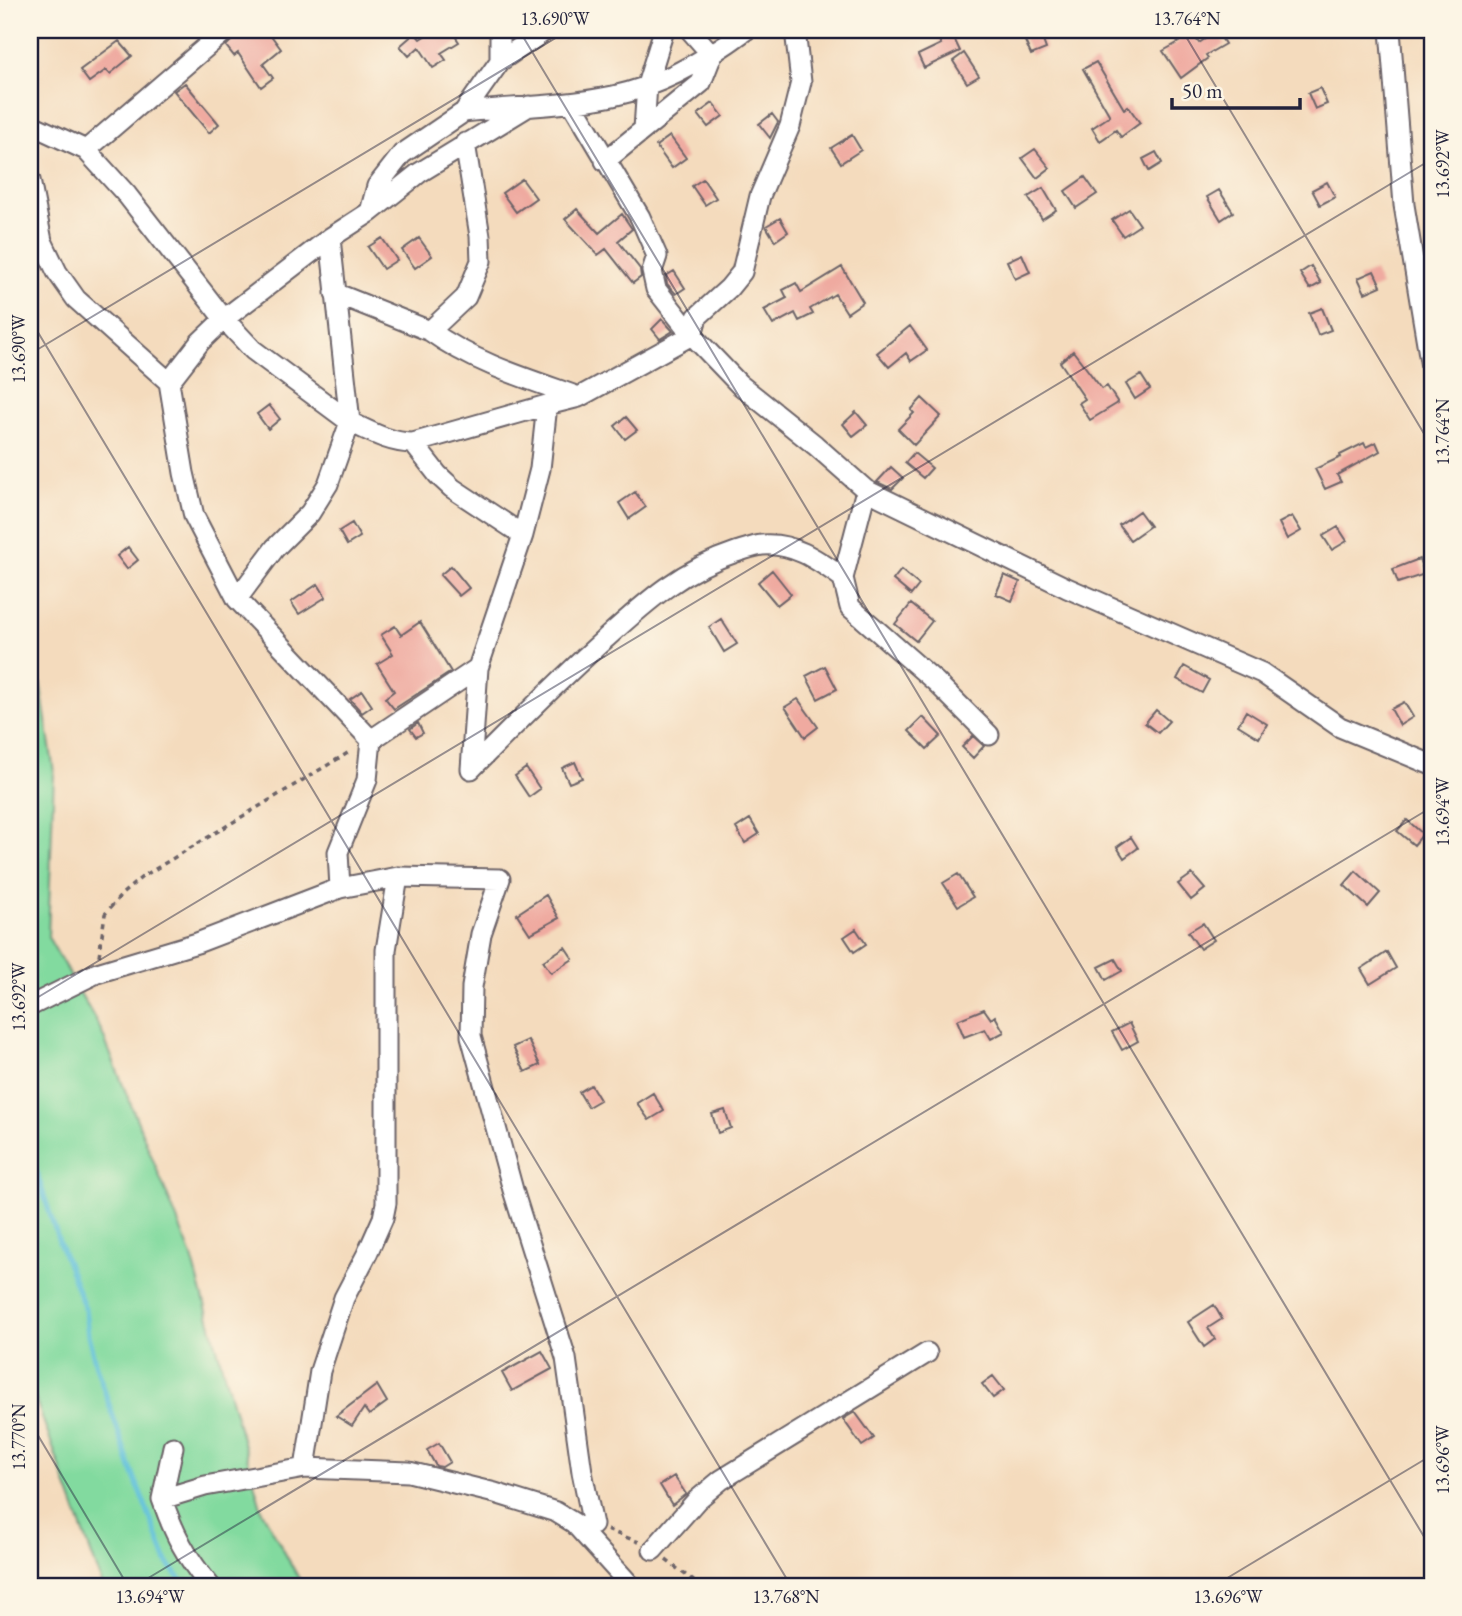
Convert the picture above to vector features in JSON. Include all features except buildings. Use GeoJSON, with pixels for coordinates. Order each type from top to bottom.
{"type":"FeatureCollection","features":[{"type":"Feature","properties":{"kind":"street"},"geometry":{"type":"LineString","coordinates":[[86,149],[226,30]]}},
{"type":"Feature","properties":{"kind":"street"},"geometry":{"type":"LineString","coordinates":[[500,30],[500,61]]}},
{"type":"Feature","properties":{"kind":"street"},"geometry":{"type":"LineString","coordinates":[[370,212],[376,186],[402,154],[464,112],[500,61],[546,30]]}},
{"type":"Feature","properties":{"kind":"street"},"geometry":{"type":"LineString","coordinates":[[644,130],[647,86],[664,30]]}},
{"type":"Feature","properties":{"kind":"street"},"geometry":{"type":"LineString","coordinates":[[690,30],[712,55]]}},
{"type":"Feature","properties":{"kind":"street"},"geometry":{"type":"LineString","coordinates":[[464,112],[572,103],[615,96],[647,86],[712,55],[746,30]]}},
{"type":"Feature","properties":{"kind":"street"},"geometry":{"type":"LineString","coordinates":[[30,124],[86,149],[127,195],[224,319],[253,350],[351,422],[399,443],[413,443],[579,397],[692,335],[697,317],[729,288],[742,272],[760,196],[790,126],[801,82],[795,30]]}},
{"type":"Feature","properties":{"kind":"street"},"geometry":{"type":"LineString","coordinates":[[1390,30],[1404,205],[1432,373]]}},
{"type":"Feature","properties":{"kind":"street"},"geometry":{"type":"LineString","coordinates":[[605,161],[701,83],[712,55]]}},
{"type":"Feature","properties":{"kind":"street"},"geometry":{"type":"LineString","coordinates":[[572,103],[640,217],[657,256],[652,271],[656,289],[692,335],[739,384],[866,490],[1067,588],[1262,673],[1340,727],[1432,765]]}},
{"type":"Feature","properties":{"kind":"street"},"geometry":{"type":"LineString","coordinates":[[169,382],[200,342],[224,319],[419,173],[528,106]]}},
{"type":"Feature","properties":{"kind":"street"},"geometry":{"type":"LineString","coordinates":[[429,331],[467,298],[481,261],[480,236],[465,143]]}},
{"type":"Feature","properties":{"kind":"street"},"geometry":{"type":"LineString","coordinates":[[30,180],[42,241],[57,272],[76,299],[169,382],[194,516],[237,599],[371,740],[367,780],[338,852],[340,888]]}},
{"type":"Feature","properties":{"kind":"street"},"geometry":{"type":"LineString","coordinates":[[237,599],[275,548],[310,513],[328,484],[351,422],[331,238]]}},
{"type":"Feature","properties":{"kind":"street"},"geometry":{"type":"LineString","coordinates":[[335,293],[429,331],[486,363],[579,397]]}},
{"type":"Feature","properties":{"kind":"street"},"geometry":{"type":"LineString","coordinates":[[547,405],[540,469],[523,535],[478,668],[471,769],[598,645],[659,591],[695,569],[761,545],[785,546],[811,556],[843,579]]}},
{"type":"Feature","properties":{"kind":"street"},"geometry":{"type":"LineString","coordinates":[[413,443],[452,488],[523,535]]}},
{"type":"Feature","properties":{"kind":"street"},"geometry":{"type":"LineString","coordinates":[[866,490],[843,579],[850,607],[936,682],[989,735]]}},
{"type":"Feature","properties":{"kind":"street"},"geometry":{"type":"LineString","coordinates":[[371,740],[478,668]]}},
{"type":"Feature","properties":{"kind":"street"},"geometry":{"type":"LineString","coordinates":[[305,1468],[320,1371],[344,1298],[368,1254],[383,1218],[386,1203],[386,950],[398,877]]}},
{"type":"Feature","properties":{"kind":"street"},"geometry":{"type":"LineString","coordinates":[[30,1006],[97,973],[197,943],[340,888],[398,877],[500,878],[481,934],[472,987],[471,1036],[513,1190],[566,1358],[582,1472],[593,1525]]}},
{"type":"Feature","properties":{"kind":"street"},"geometry":{"type":"LineString","coordinates":[[653,1550],[697,1500],[714,1486],[927,1353]]}},
{"type":"Feature","properties":{"kind":"street"},"geometry":{"type":"LineString","coordinates":[[173,1447],[162,1499],[188,1560],[210,1586]]}},
{"type":"Feature","properties":{"kind":"street"},"geometry":{"type":"LineString","coordinates":[[162,1499],[205,1486],[305,1468],[409,1472],[495,1493],[556,1512],[582,1531],[631,1586]]}},
{"type":"Feature","properties":{"kind":"path"},"geometry":{"type":"LineString","coordinates":[[97,973],[105,914],[122,894],[142,877],[371,740]]}},
{"type":"Feature","properties":{"kind":"green space"},"geometry":{"type":"Polygon","coordinates":[[[30,616],[54,772],[48,937],[100,1028],[192,1257],[262,1511],[303,1586],[103,1586],[30,1384],[30,616]]]}},
{"type":"Feature","properties":{"kind":"waterway"},"geometry":{"type":"LineString","coordinates":[[30,1152],[59,1242],[85,1309],[96,1366],[129,1463],[167,1562],[186,1586]]}}]}
